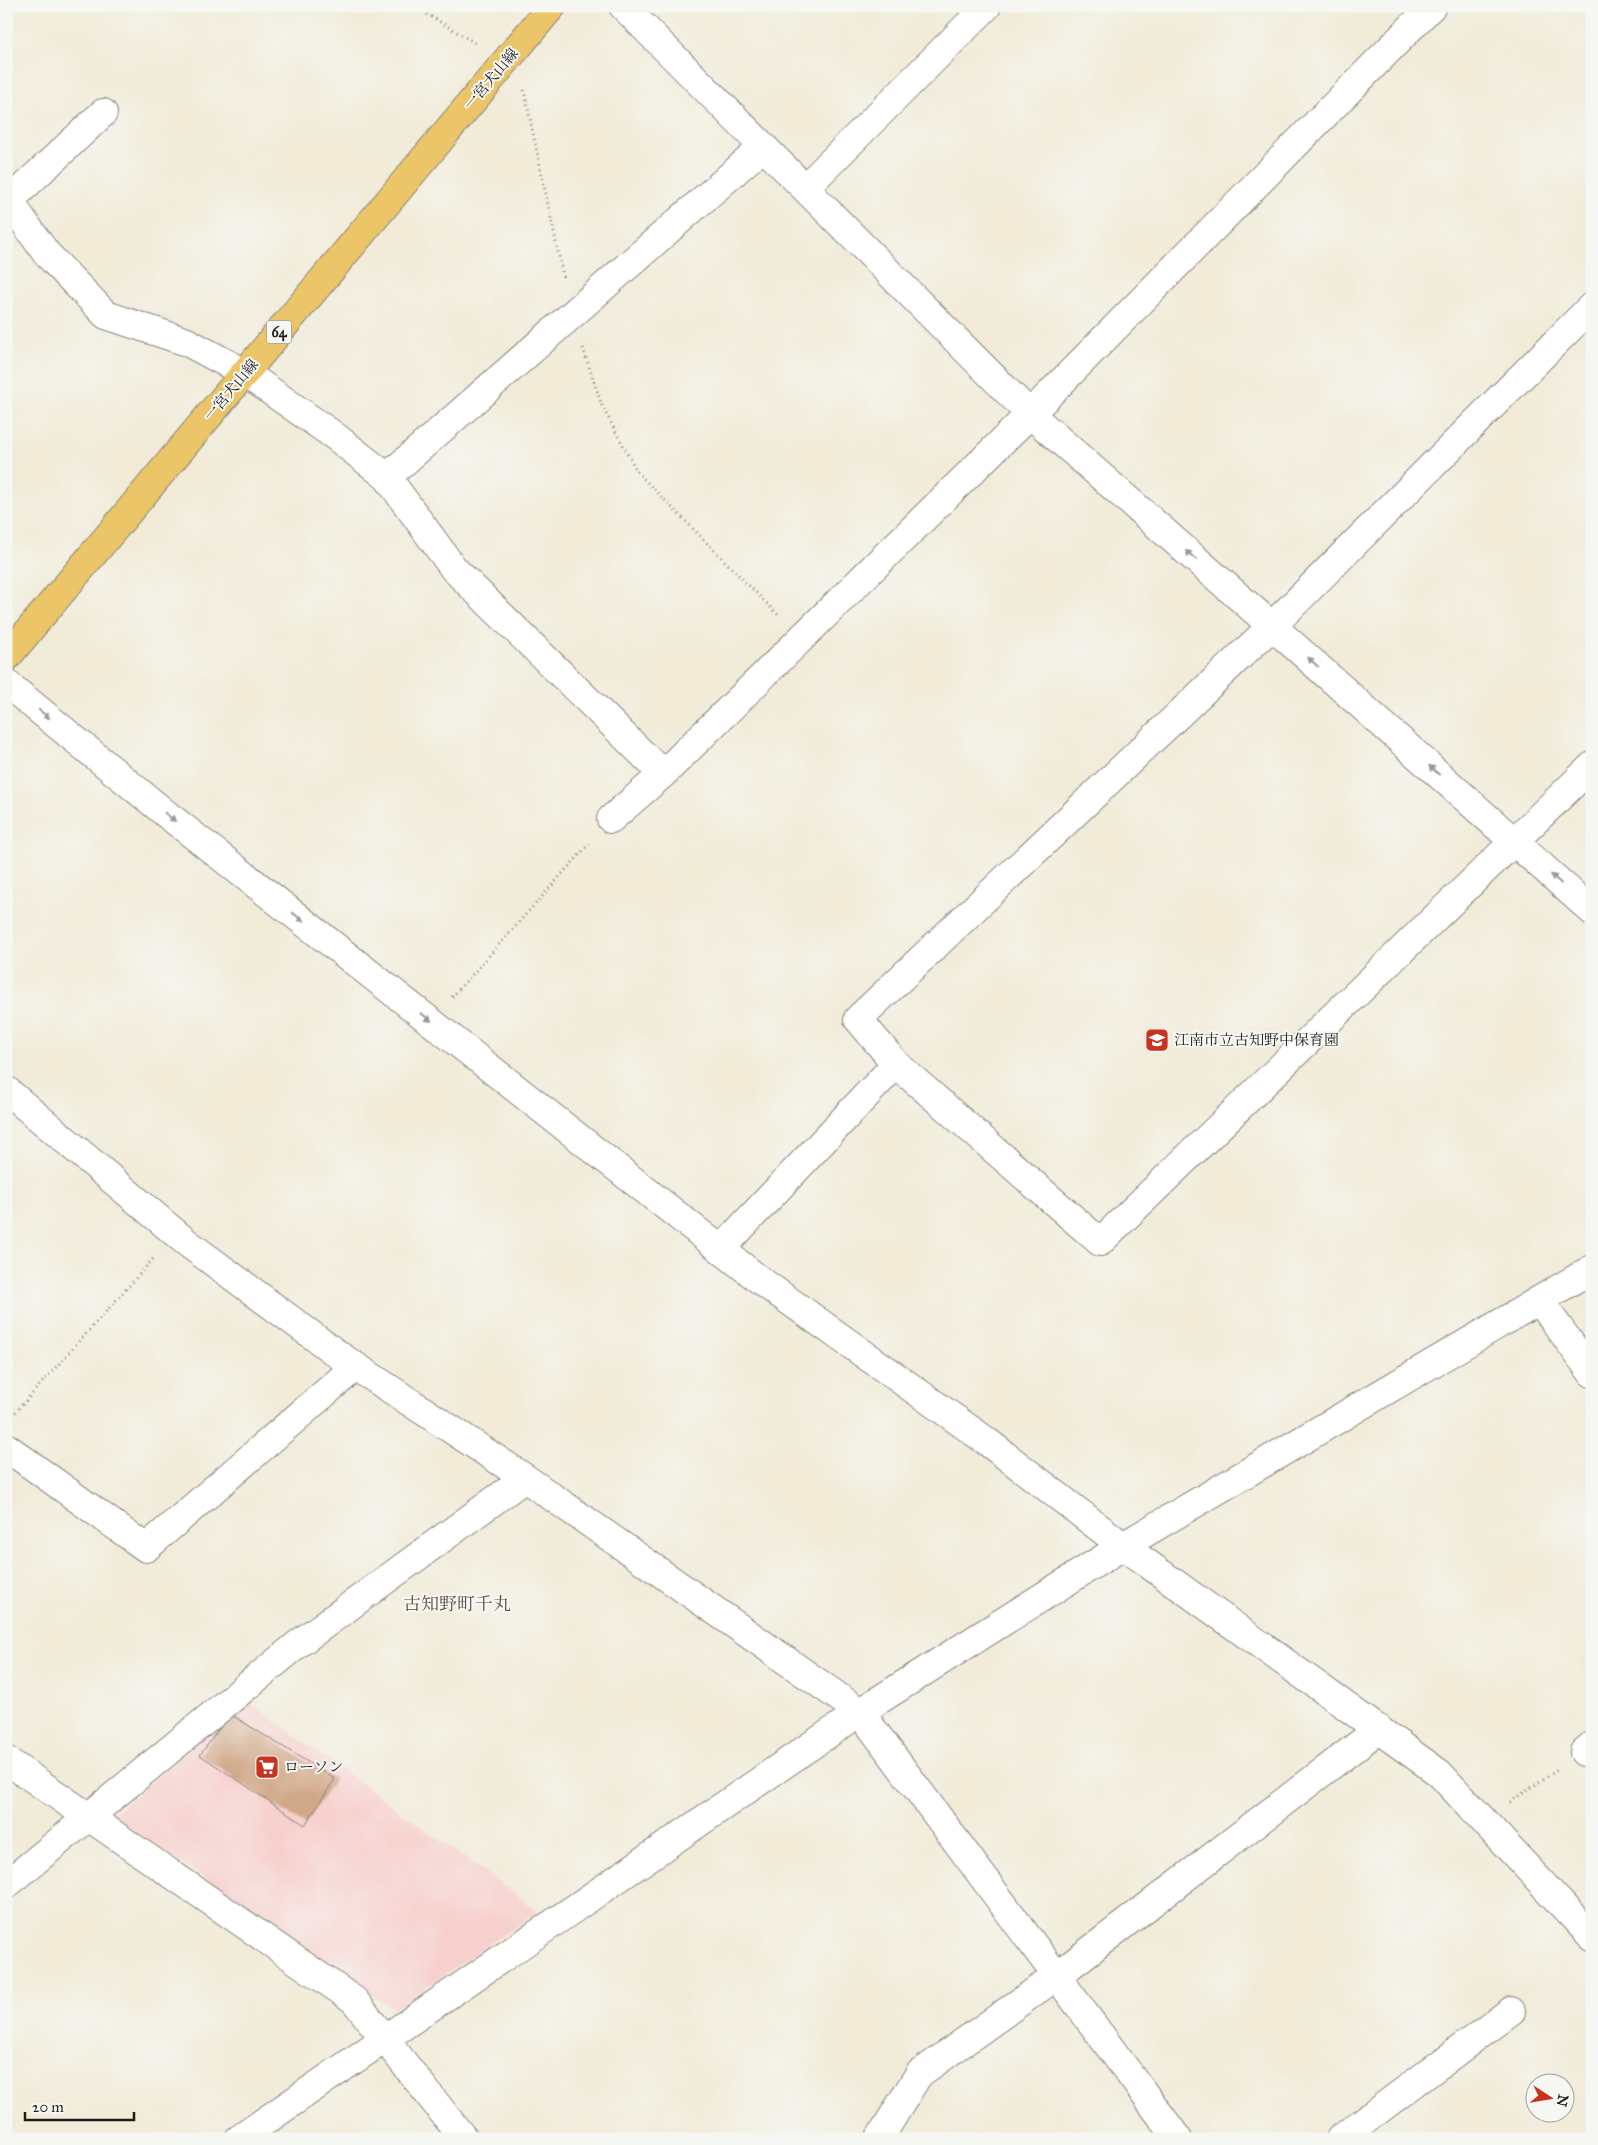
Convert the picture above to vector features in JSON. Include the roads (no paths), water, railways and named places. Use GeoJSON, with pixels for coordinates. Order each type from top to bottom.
{"type":"FeatureCollection","features":[{"type":"Feature","properties":{"kind":"main road","name":"一宮犬山線"},"geometry":{"type":"LineString","coordinates":[[6,658],[552,6]]}},
{"type":"Feature","properties":{"kind":"street"},"geometry":{"type":"LineString","coordinates":[[623,6],[1030,414],[1272,626],[1592,911]]}},
{"type":"Feature","properties":{"kind":"street"},"geometry":{"type":"LineString","coordinates":[[805,188],[988,6]]}},
{"type":"Feature","properties":{"kind":"street"},"geometry":{"type":"LineString","coordinates":[[611,819],[663,774],[1030,414],[1432,6]]}},
{"type":"Feature","properties":{"kind":"street"},"geometry":{"type":"LineString","coordinates":[[102,113],[8,198],[46,253],[106,315],[188,342],[245,373],[336,437],[387,476],[454,569],[663,774]]}},
{"type":"Feature","properties":{"kind":"street"},"geometry":{"type":"LineString","coordinates":[[387,476],[763,146]]}},
{"type":"Feature","properties":{"kind":"street"},"geometry":{"type":"LineString","coordinates":[[1592,306],[1272,626],[858,1019],[896,1064],[1100,1242],[1592,766]]}},
{"type":"Feature","properties":{"kind":"street"},"geometry":{"type":"LineString","coordinates":[[6,683],[165,813],[761,1281],[985,1440],[1123,1546],[1439,1773],[1592,1937]]}},
{"type":"Feature","properties":{"kind":"street"},"geometry":{"type":"LineString","coordinates":[[721,1249],[896,1064]]}},
{"type":"Feature","properties":{"kind":"street"},"geometry":{"type":"LineString","coordinates":[[6,1090],[176,1233],[355,1367],[525,1478],[860,1712],[1058,1975],[1178,2139]]}},
{"type":"Feature","properties":{"kind":"street"},"geometry":{"type":"LineString","coordinates":[[238,2139],[385,2040],[860,1712],[1123,1546],[1592,1269]]}},
{"type":"Feature","properties":{"kind":"street"},"geometry":{"type":"LineString","coordinates":[[1539,1300],[1592,1373]]}},
{"type":"Feature","properties":{"kind":"street"},"geometry":{"type":"LineString","coordinates":[[6,1447],[146,1548],[355,1367]]}},
{"type":"Feature","properties":{"kind":"street"},"geometry":{"type":"LineString","coordinates":[[6,1885],[298,1644],[525,1478]]}},
{"type":"Feature","properties":{"kind":"street"},"geometry":{"type":"LineString","coordinates":[[878,2139],[919,2074],[1058,1975],[1379,1729]]}},
{"type":"Feature","properties":{"kind":"street"},"geometry":{"type":"LineString","coordinates":[[6,1760],[354,2000],[464,2139]]}},
{"type":"Feature","properties":{"kind":"street"},"geometry":{"type":"LineString","coordinates":[[1340,2139],[1511,2011]]}},
{"type":"Feature","properties":{"kind":"place","name":"江南市立古知野中保育園"},"geometry":{"type":"Point","coordinates":[1157,1040]}},
{"type":"Feature","properties":{"kind":"place","name":"ローソン"},"geometry":{"type":"Point","coordinates":[267,1767]}},
{"type":"Feature","properties":{"kind":"district","name":"古知野町千丸"},"geometry":{"type":"Point","coordinates":[457,1604]}}]}
